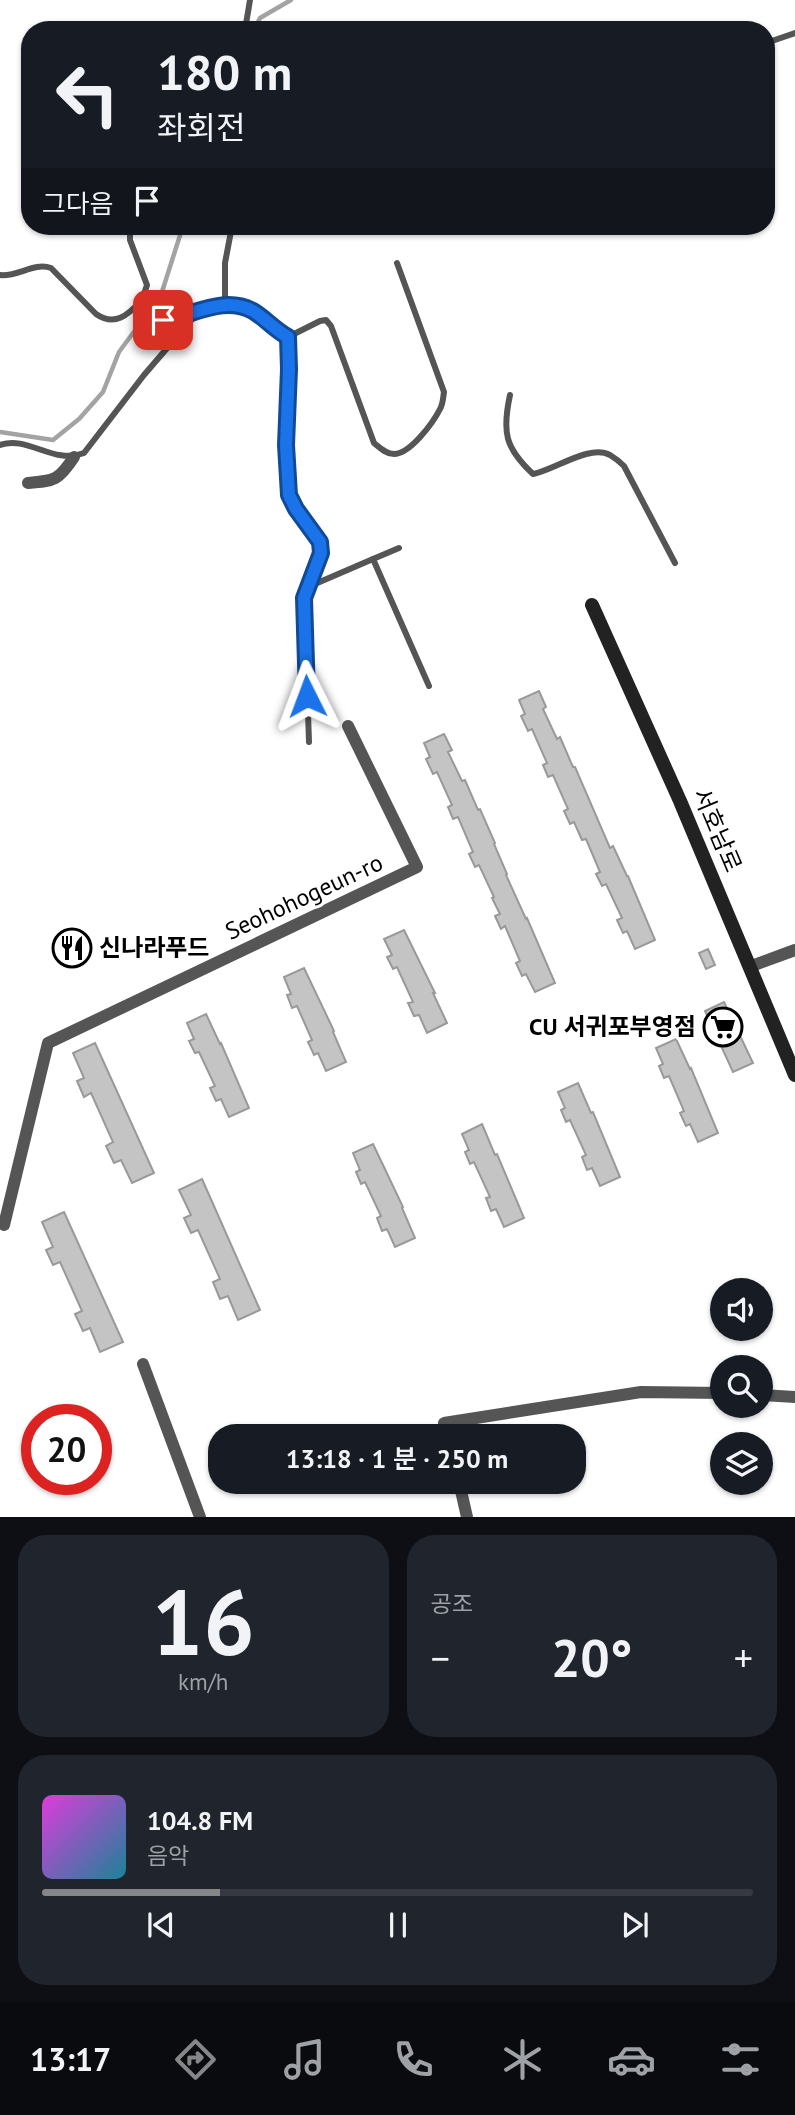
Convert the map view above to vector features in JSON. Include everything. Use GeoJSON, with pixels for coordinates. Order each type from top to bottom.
{"type":"FeatureCollection","features":[{"type":"Feature","properties":{"kind":"main road","name":"서호남로"},"geometry":{"type":"LineString","coordinates":[[592,605],[680,801],[795,1075]]}},
{"type":"Feature","properties":{"kind":"street"},"geometry":{"type":"LineString","coordinates":[[28,483],[47,481],[62,475],[74,457]]}},
{"type":"Feature","properties":{"kind":"street","name":"Seohohogeun-ro"},"geometry":{"type":"LineString","coordinates":[[2,1225],[48,1043],[417,867],[348,726]]}},
{"type":"Feature","properties":{"kind":"street"},"geometry":{"type":"LineString","coordinates":[[749,967],[795,950]]}},
{"type":"Feature","properties":{"kind":"street"},"geometry":{"type":"LineString","coordinates":[[143,1364],[200,1517]]}},
{"type":"Feature","properties":{"kind":"street"},"geometry":{"type":"LineString","coordinates":[[444,1424],[641,1392],[710,1394]]}},
{"type":"Feature","properties":{"kind":"street"},"geometry":{"type":"LineString","coordinates":[[773,1396],[795,1397]]}},
{"type":"Feature","properties":{"kind":"street"},"geometry":{"type":"LineString","coordinates":[[461,1494],[467,1517]]}},
{"type":"Feature","properties":{"kind":"lane"},"geometry":{"type":"LineString","coordinates":[[248,21],[250,0]]}},
{"type":"Feature","properties":{"kind":"lane"},"geometry":{"type":"LineString","coordinates":[[775,40],[795,33]]}},
{"type":"Feature","properties":{"kind":"lane"},"geometry":{"type":"LineString","coordinates":[[0,275],[8,276],[43,265],[51,268],[96,314],[104,320],[115,320],[143,301],[146,285],[130,235]]}},
{"type":"Feature","properties":{"kind":"lane"},"geometry":{"type":"LineString","coordinates":[[225,304],[225,263],[230,235]]}},
{"type":"Feature","properties":{"kind":"lane"},"geometry":{"type":"LineString","coordinates":[[288,337],[326,320],[331,326],[374,443],[388,453],[404,452],[412,447],[440,410],[444,392],[397,263]]}},
{"type":"Feature","properties":{"kind":"lane"},"geometry":{"type":"LineString","coordinates":[[143,301],[163,320],[225,304],[239,305],[288,337]]}},
{"type":"Feature","properties":{"kind":"lane"},"geometry":{"type":"LineString","coordinates":[[0,445],[12,443],[64,457],[84,453],[144,375],[200,310]]}},
{"type":"Feature","properties":{"kind":"lane"},"geometry":{"type":"LineString","coordinates":[[288,337],[286,445],[289,495],[320,542],[321,553],[304,598],[303,611],[309,742]]}},
{"type":"Feature","properties":{"kind":"lane"},"geometry":{"type":"LineString","coordinates":[[510,396],[506,418],[507,436],[517,459],[533,474],[588,453],[610,455],[624,466],[675,563]]}},
{"type":"Feature","properties":{"kind":"lane"},"geometry":{"type":"LineString","coordinates":[[308,587],[398,548]]}},
{"type":"Feature","properties":{"kind":"lane"},"geometry":{"type":"LineString","coordinates":[[373,559],[429,685]]}},
{"type":"Feature","properties":{"kind":"building"},"geometry":{"type":"Polygon","coordinates":[[[539,691],[546,707],[543,709],[557,739],[560,737],[575,767],[610,848],[613,846],[628,876],[655,940],[635,949],[627,931],[623,933],[617,920],[622,918],[606,884],[602,886],[596,874],[600,872],[586,839],[582,840],[574,822],[570,824],[564,811],[568,809],[553,775],[548,777],[543,765],[547,763],[532,729],[528,731],[521,716],[525,714],[519,700],[539,691]]]}},
{"type":"Feature","properties":{"kind":"building"},"geometry":{"type":"Polygon","coordinates":[[[444,734],[452,750],[448,752],[462,781],[465,780],[478,810],[480,809],[506,875],[555,983],[535,992],[526,974],[522,976],[516,963],[520,961],[505,926],[501,929],[495,916],[500,914],[492,898],[494,897],[479,865],[475,867],[469,854],[473,852],[458,817],[453,819],[448,807],[452,805],[437,772],[433,774],[426,759],[430,757],[424,743],[444,734]]]}},
{"type":"Feature","properties":{"kind":"building"},"geometry":{"type":"Polygon","coordinates":[[[404,930],[447,1023],[427,1033],[419,1015],[414,1016],[408,1003],[413,1002],[397,967],[393,969],[387,957],[392,955],[384,939],[404,930]]]}},
{"type":"Feature","properties":{"kind":"building"},"geometry":{"type":"Polygon","coordinates":[[[708,949],[715,965],[706,969],[699,953],[708,949]]]}},
{"type":"Feature","properties":{"kind":"building"},"geometry":{"type":"Polygon","coordinates":[[[304,968],[346,1062],[326,1071],[318,1053],[314,1055],[308,1042],[312,1040],[297,1006],[292,1008],[287,995],[291,994],[284,977],[304,968]]]}},
{"type":"Feature","properties":{"kind":"building"},"geometry":{"type":"Polygon","coordinates":[[[724,1002],[753,1063],[733,1072],[705,1011],[724,1002]]]}},
{"type":"Feature","properties":{"kind":"building"},"geometry":{"type":"Polygon","coordinates":[[[206,1014],[249,1108],[229,1117],[221,1099],[216,1101],[210,1088],[215,1086],[199,1052],[195,1053],[189,1041],[194,1039],[187,1023],[206,1014]]]}},
{"type":"Feature","properties":{"kind":"building"},"geometry":{"type":"Polygon","coordinates":[[[676,1039],[718,1133],[698,1142],[690,1124],[686,1126],[680,1113],[684,1111],[669,1076],[664,1078],[659,1066],[663,1064],[656,1048],[676,1039]]]}},
{"type":"Feature","properties":{"kind":"building"},"geometry":{"type":"Polygon","coordinates":[[[95,1043],[154,1173],[132,1183],[121,1160],[114,1163],[106,1146],[113,1142],[91,1093],[84,1097],[77,1081],[84,1078],[73,1053],[95,1043]]]}},
{"type":"Feature","properties":{"kind":"building"},"geometry":{"type":"Polygon","coordinates":[[[578,1083],[620,1177],[600,1186],[592,1168],[587,1170],[582,1157],[586,1155],[570,1120],[566,1122],[561,1110],[565,1108],[558,1092],[578,1083]]]}},
{"type":"Feature","properties":{"kind":"building"},"geometry":{"type":"Polygon","coordinates":[[[482,1124],[524,1218],[504,1227],[496,1209],[491,1211],[486,1198],[490,1197],[474,1162],[470,1164],[465,1152],[469,1150],[462,1134],[482,1124]]]}},
{"type":"Feature","properties":{"kind":"building"},"geometry":{"type":"Polygon","coordinates":[[[373,1144],[415,1238],[395,1247],[387,1229],[382,1231],[377,1218],[381,1216],[365,1182],[361,1184],[356,1172],[360,1170],[353,1153],[373,1144]]]}},
{"type":"Feature","properties":{"kind":"building"},"geometry":{"type":"Polygon","coordinates":[[[202,1179],[260,1310],[238,1320],[228,1296],[220,1299],[213,1282],[220,1279],[198,1230],[191,1233],[184,1218],[191,1215],[179,1190],[202,1179]]]}},
{"type":"Feature","properties":{"kind":"building"},"geometry":{"type":"Polygon","coordinates":[[[64,1212],[123,1342],[100,1352],[90,1328],[83,1331],[75,1314],[82,1311],[60,1262],[53,1265],[46,1250],[53,1247],[42,1222],[64,1212]]]}},
{"type":"Feature","properties":{"kind":"waterway"},"geometry":{"type":"LineString","coordinates":[[258,21],[291,0]]}},
{"type":"Feature","properties":{"kind":"waterway"},"geometry":{"type":"LineString","coordinates":[[0,432],[53,440],[79,419],[103,392],[119,352],[161,295],[180,235]]}},
{"type":"Feature","properties":{"kind":"place","name":"신나라푸드"},"geometry":{"type":"Point","coordinates":[72,948]}},
{"type":"Feature","properties":{"kind":"place","name":"CU 서귀포부영점"},"geometry":{"type":"Point","coordinates":[723,1027]}},
{"type":"Feature","properties":{"kind":"route"},"geometry":{"type":"LineString","coordinates":[[163,320],[225,304],[239,305],[266,320],[288,337],[287,482],[289,495],[296,509],[320,542],[321,553],[304,598],[307,696]]}}]}
